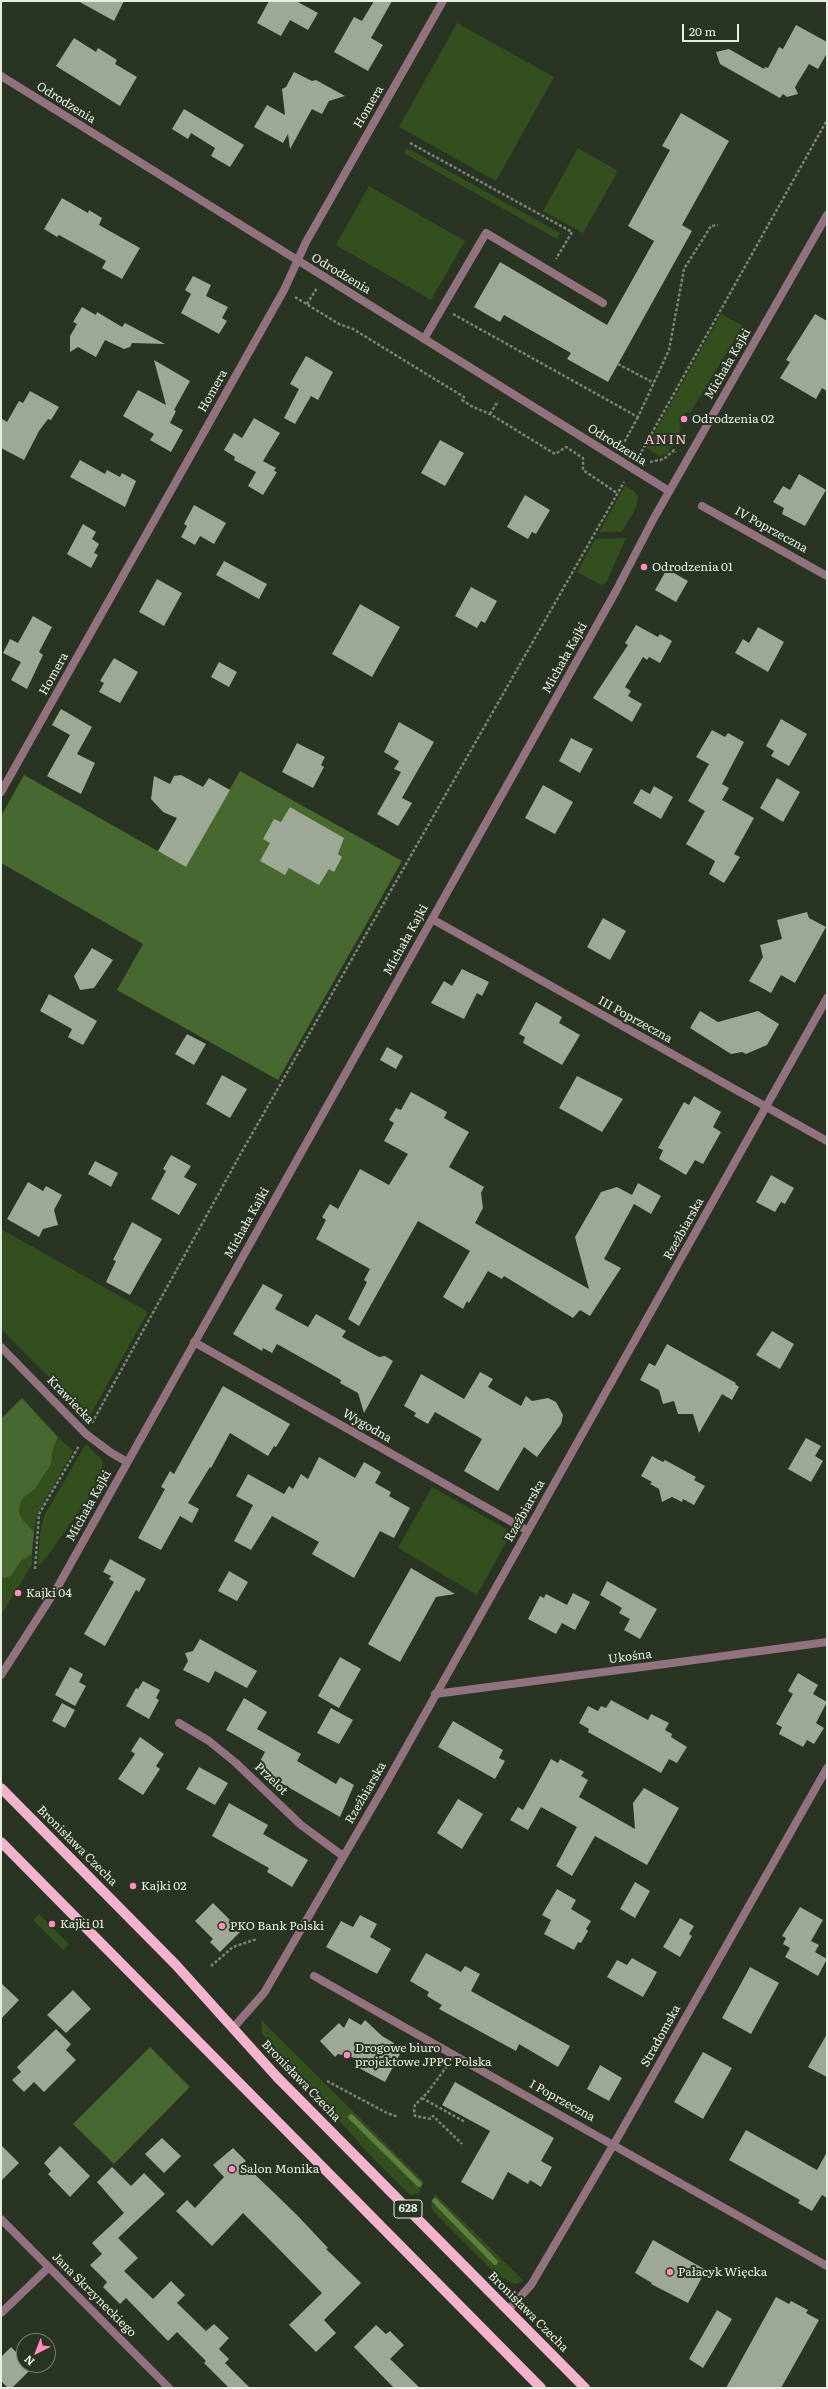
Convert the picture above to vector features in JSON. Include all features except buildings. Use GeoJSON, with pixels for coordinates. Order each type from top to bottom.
{"type":"FeatureCollection","features":[{"type":"Feature","properties":{"kind":"main road","name":"Bronisława Czecha"},"geometry":{"type":"LineString","coordinates":[[1,1788],[171,1959],[277,2077],[585,2388]]}},
{"type":"Feature","properties":{"kind":"main road","name":"628"},"geometry":{"type":"LineString","coordinates":[[1,1842],[541,2388]]}},
{"type":"Feature","properties":{"kind":"street","name":"Homera"},"geometry":{"type":"LineString","coordinates":[[1,792],[284,290],[296,261],[443,1]]}},
{"type":"Feature","properties":{"kind":"street","name":"Odrodzenia"},"geometry":{"type":"LineString","coordinates":[[1,76],[296,261],[669,491]]}},
{"type":"Feature","properties":{"kind":"street","name":"Michała Kajki"},"geometry":{"type":"LineString","coordinates":[[1,1675],[57,1588],[616,591],[669,491],[827,215]]}},
{"type":"Feature","properties":{"kind":"street"},"geometry":{"type":"LineString","coordinates":[[424,339],[486,233],[603,303]]}},
{"type":"Feature","properties":{"kind":"street","name":"IV Poprzeczna"},"geometry":{"type":"LineString","coordinates":[[702,506],[827,576]]}},
{"type":"Feature","properties":{"kind":"street","name":"III Poprzeczna"},"geometry":{"type":"LineString","coordinates":[[432,919],[827,1140]]}},
{"type":"Feature","properties":{"kind":"street","name":"Rzeźbiarska"},"geometry":{"type":"LineString","coordinates":[[233,2028],[264,1993],[528,1532],[827,998]]}},
{"type":"Feature","properties":{"kind":"street","name":"Wygodna"},"geometry":{"type":"LineString","coordinates":[[194,1342],[528,1532]]}},
{"type":"Feature","properties":{"kind":"street","name":"Krawiecka"},"geometry":{"type":"LineString","coordinates":[[1,1347],[86,1434],[110,1452],[128,1462]]}},
{"type":"Feature","properties":{"kind":"street","name":"Ukośna"},"geometry":{"type":"LineString","coordinates":[[435,1694],[827,1642]]}},
{"type":"Feature","properties":{"kind":"street","name":"Przelot"},"geometry":{"type":"LineString","coordinates":[[179,1723],[209,1741],[231,1758],[301,1824],[343,1856]]}},
{"type":"Feature","properties":{"kind":"street","name":"Stradomska"},"geometry":{"type":"LineString","coordinates":[[508,2310],[531,2285],[614,2144],[827,1768]]}},
{"type":"Feature","properties":{"kind":"street","name":"I Poprzeczna"},"geometry":{"type":"LineString","coordinates":[[314,1976],[614,2144],[827,2266]]}},
{"type":"Feature","properties":{"kind":"street","name":"Jana Skrzyneckiego"},"geometry":{"type":"LineString","coordinates":[[1,2218],[169,2388]]}},
{"type":"Feature","properties":{"kind":"street"},"geometry":{"type":"LineString","coordinates":[[1,2313],[49,2267]]}},
{"type":"Feature","properties":{"kind":"path"},"geometry":{"type":"LineString","coordinates":[[688,459],[674,450],[664,459],[652,463],[638,455],[827,120]]}},
{"type":"Feature","properties":{"kind":"path"},"geometry":{"type":"LineString","coordinates":[[410,143],[572,232],[549,272]]}},
{"type":"Feature","properties":{"kind":"path"},"geometry":{"type":"LineString","coordinates":[[622,446],[669,350],[684,269],[711,226],[718,225]]}},
{"type":"Feature","properties":{"kind":"path"},"geometry":{"type":"LineString","coordinates":[[284,290],[339,324],[353,329],[464,397],[462,400],[473,407],[490,414],[555,454],[566,447],[582,458],[583,470],[618,492]]}},
{"type":"Feature","properties":{"kind":"path"},"geometry":{"type":"LineString","coordinates":[[442,308],[638,416]]}},
{"type":"Feature","properties":{"kind":"path"},"geometry":{"type":"LineString","coordinates":[[618,364],[654,383]]}},
{"type":"Feature","properties":{"kind":"path"},"geometry":{"type":"LineString","coordinates":[[35,1569],[39,1514],[86,1434],[240,1155],[624,482]]}},
{"type":"Feature","properties":{"kind":"path"},"geometry":{"type":"LineString","coordinates":[[210,1966],[232,1947],[257,1939]]}},
{"type":"Feature","properties":{"kind":"path"},"geometry":{"type":"LineString","coordinates":[[443,2073],[415,2105],[415,2116],[431,2119],[433,2116],[462,2144]]}},
{"type":"Feature","properties":{"kind":"path"},"geometry":{"type":"LineString","coordinates":[[327,2081],[387,2113],[398,2117]]}},
{"type":"Feature","properties":{"kind":"path"},"geometry":{"type":"LineString","coordinates":[[422,2098],[465,2122]]}},
{"type":"Feature","properties":{"kind":"green space"},"geometry":{"type":"Polygon","coordinates":[[[457,23],[554,77],[496,181],[399,127],[457,23]]]}},
{"type":"Feature","properties":{"kind":"green space"},"geometry":{"type":"Polygon","coordinates":[[[407,148],[560,233],[557,239],[404,153],[407,148]]]}},
{"type":"Feature","properties":{"kind":"green space"},"geometry":{"type":"Polygon","coordinates":[[[578,148],[618,171],[583,233],[543,211],[578,148]]]}},
{"type":"Feature","properties":{"kind":"green space"},"geometry":{"type":"Polygon","coordinates":[[[369,186],[465,241],[431,300],[336,245],[369,186]]]}},
{"type":"Feature","properties":{"kind":"green space"},"geometry":{"type":"Polygon","coordinates":[[[721,314],[743,326],[690,413],[686,412],[679,425],[682,427],[667,454],[659,456],[646,448],[721,314]]]}},
{"type":"Feature","properties":{"kind":"green space"},"geometry":{"type":"Polygon","coordinates":[[[625,486],[634,491],[638,496],[637,506],[622,532],[599,532],[625,486]]]}},
{"type":"Feature","properties":{"kind":"green space"},"geometry":{"type":"Polygon","coordinates":[[[626,538],[606,583],[601,585],[577,572],[595,539],[626,538]]]}},
{"type":"Feature","properties":{"kind":"green space"},"geometry":{"type":"Polygon","coordinates":[[[240,771],[402,861],[278,1080],[117,990],[143,944],[1,863],[1,816],[24,775],[186,867],[240,771]]]}},
{"type":"Feature","properties":{"kind":"green space"},"geometry":{"type":"Polygon","coordinates":[[[1,1229],[148,1312],[89,1417],[1,1329],[1,1229]]]}},
{"type":"Feature","properties":{"kind":"green space"},"geometry":{"type":"Polygon","coordinates":[[[22,1398],[58,1437],[53,1449],[51,1465],[35,1489],[23,1498],[20,1504],[19,1512],[22,1519],[34,1532],[32,1554],[21,1561],[11,1576],[4,1578],[1,1577],[1,1419],[22,1398]]]}},
{"type":"Feature","properties":{"kind":"green space"},"geometry":{"type":"Polygon","coordinates":[[[58,1437],[73,1451],[37,1515],[34,1532],[22,1519],[19,1512],[20,1504],[23,1498],[35,1489],[51,1466],[53,1449],[58,1437]]]}},
{"type":"Feature","properties":{"kind":"green space"},"geometry":{"type":"Polygon","coordinates":[[[86,1444],[102,1460],[103,1478],[40,1566],[38,1563],[40,1533],[44,1516],[86,1444]]]}},
{"type":"Feature","properties":{"kind":"green space"},"geometry":{"type":"Polygon","coordinates":[[[432,1487],[506,1529],[509,1537],[477,1595],[398,1548],[432,1487]]]}},
{"type":"Feature","properties":{"kind":"green space"},"geometry":{"type":"Polygon","coordinates":[[[32,1554],[32,1565],[1,1615],[1,1577],[4,1578],[16,1569],[21,1561],[32,1554]]]}},
{"type":"Feature","properties":{"kind":"green space"},"geometry":{"type":"Polygon","coordinates":[[[39,1914],[69,1944],[63,1950],[33,1920],[39,1914]]]}},
{"type":"Feature","properties":{"kind":"green space"},"geometry":{"type":"Polygon","coordinates":[[[261,2020],[424,2182],[418,2194],[410,2195],[369,2154],[262,2034],[261,2020]]]}},
{"type":"Feature","properties":{"kind":"green space"},"geometry":{"type":"Polygon","coordinates":[[[150,2047],[190,2087],[114,2164],[73,2124],[150,2047]]]}},
{"type":"Feature","properties":{"kind":"green space"},"geometry":{"type":"Polygon","coordinates":[[[435,2194],[524,2281],[515,2284],[498,2276],[433,2211],[431,2204],[435,2194]]]}},
{"type":"Feature","properties":{"kind":"waterway"},"geometry":{"type":"LineString","coordinates":[[351,2117],[419,2184]]}},
{"type":"Feature","properties":{"kind":"waterway"},"geometry":{"type":"LineString","coordinates":[[435,2201],[495,2262]]}},
{"type":"Feature","properties":{"kind":"place","name":"Odrodzenia 02"},"geometry":{"type":"Point","coordinates":[684,419]}},
{"type":"Feature","properties":{"kind":"place","name":"Odrodzenia 01"},"geometry":{"type":"Point","coordinates":[644,567]}},
{"type":"Feature","properties":{"kind":"place","name":"Kajki 04"},"geometry":{"type":"Point","coordinates":[18,1593]}},
{"type":"Feature","properties":{"kind":"place","name":"Kajki 02"},"geometry":{"type":"Point","coordinates":[133,1886]}},
{"type":"Feature","properties":{"kind":"place","name":"Kajki 01"},"geometry":{"type":"Point","coordinates":[52,1924]}},
{"type":"Feature","properties":{"kind":"place","name":"PKO Bank Polski"},"geometry":{"type":"Point","coordinates":[222,1926]}},
{"type":"Feature","properties":{"kind":"place","name":"Drogowe biuro projektowe JPPC Polska"},"geometry":{"type":"Point","coordinates":[347,2055]}},
{"type":"Feature","properties":{"kind":"place","name":"Salon Monika"},"geometry":{"type":"Point","coordinates":[232,2169]}},
{"type":"Feature","properties":{"kind":"place","name":"Pałacyk Więcka"},"geometry":{"type":"Point","coordinates":[670,2272]}},
{"type":"Feature","properties":{"kind":"district","name":"ANIN"},"geometry":{"type":"Point","coordinates":[666,440]}}]}
